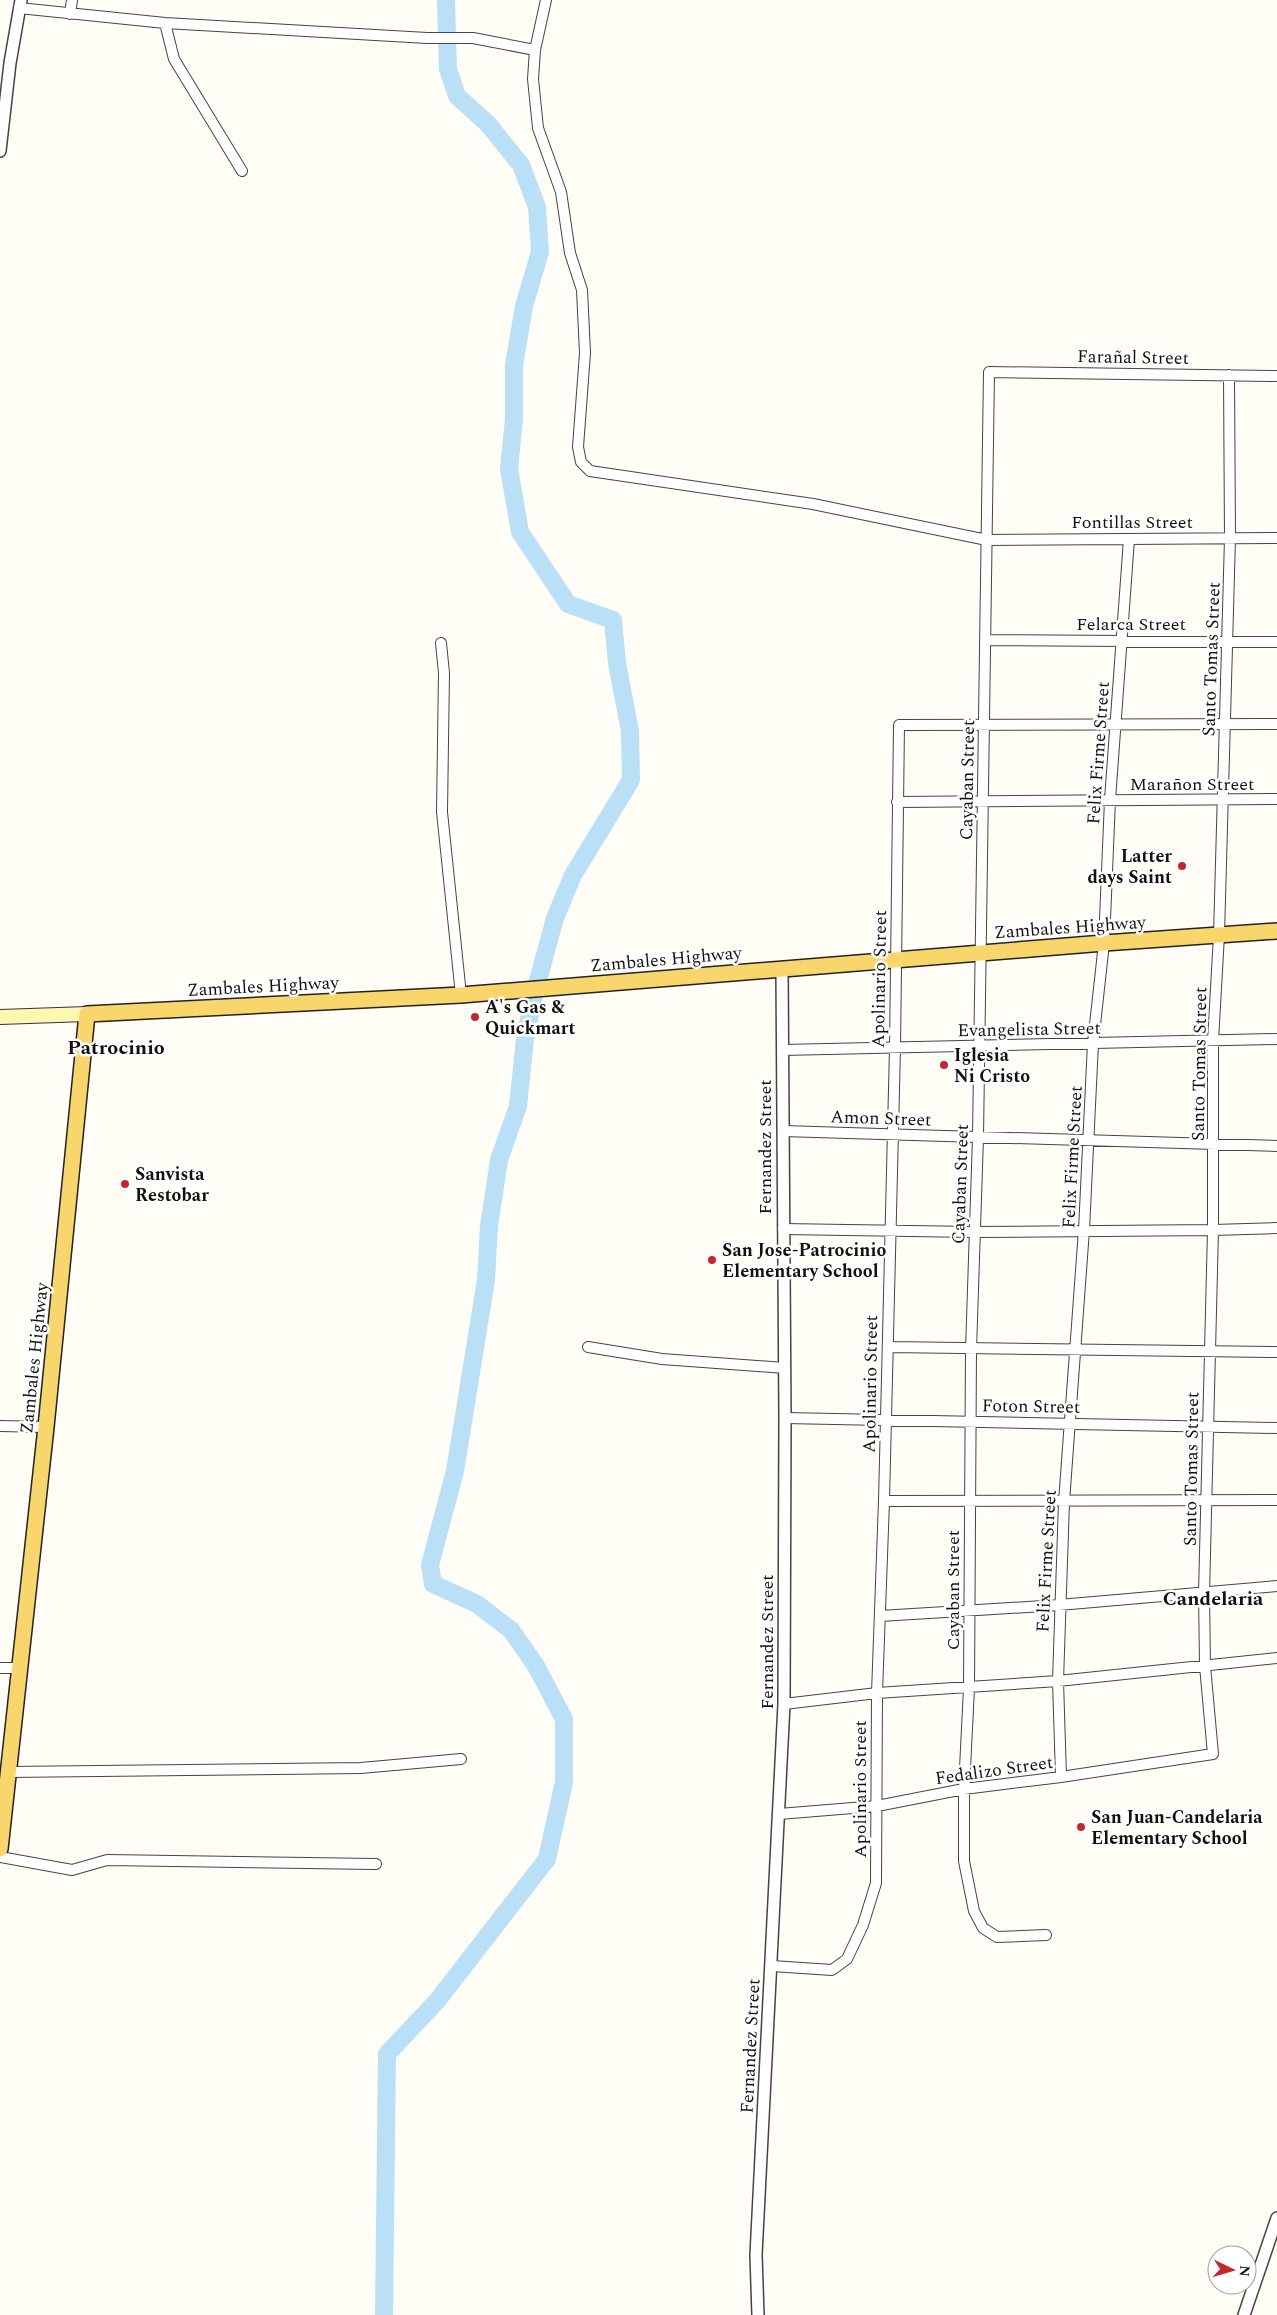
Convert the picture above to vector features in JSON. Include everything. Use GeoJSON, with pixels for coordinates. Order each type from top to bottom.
{"type":"FeatureCollection","features":[{"type":"Feature","properties":{"kind":"main road","name":"Zambales Highway"},"geometry":{"type":"LineString","coordinates":[[0,1848],[46,1427],[87,1014],[461,994],[1277,931]]}},
{"type":"Feature","properties":{"kind":"main road"},"geometry":{"type":"LineString","coordinates":[[0,1017],[87,1014]]}},
{"type":"Feature","properties":{"kind":"street"},"geometry":{"type":"LineString","coordinates":[[70,14],[72,0]]}},
{"type":"Feature","properties":{"kind":"street","name":"Fontillas Street"},"geometry":{"type":"LineString","coordinates":[[546,0],[535,50],[533,79],[538,128],[561,192],[570,253],[582,290],[585,353],[578,447],[581,462],[590,471],[814,504],[987,540],[1277,538]]}},
{"type":"Feature","properties":{"kind":"street"},"geometry":{"type":"LineString","coordinates":[[0,151],[5,63],[20,4],[70,14],[165,24],[427,38],[474,38],[535,50]]}},
{"type":"Feature","properties":{"kind":"street"},"geometry":{"type":"LineString","coordinates":[[165,24],[174,59],[242,171]]}},
{"type":"Feature","properties":{"kind":"street","name":"Cayaban Street"},"geometry":{"type":"LineString","coordinates":[[989,372],[980,1046],[971,1350],[969,1688],[964,1789],[964,1861],[974,1911],[983,1928],[997,1937],[1046,1934]]}},
{"type":"Feature","properties":{"kind":"street","name":"Farañal Street"},"geometry":{"type":"LineString","coordinates":[[989,372],[1277,376]]}},
{"type":"Feature","properties":{"kind":"street","name":"Santo Tomas Street"},"geometry":{"type":"LineString","coordinates":[[1213,1754],[1205,1666],[1204,1594],[1208,1500],[1213,1230],[1213,1041],[1219,935],[1228,640],[1230,538],[1229,375]]}},
{"type":"Feature","properties":{"kind":"street","name":"Felix Firme Street"},"geometry":{"type":"LineString","coordinates":[[1060,1777],[1059,1605],[1064,1502],[1084,1230],[1093,1043],[1104,943],[1110,800],[1130,539]]}},
{"type":"Feature","properties":{"kind":"street","name":"Felarca Street"},"geometry":{"type":"LineString","coordinates":[[985,640],[1228,640],[1277,642]]}},
{"type":"Feature","properties":{"kind":"street"},"geometry":{"type":"LineString","coordinates":[[441,643],[444,673],[442,812],[461,994]]}},
{"type":"Feature","properties":{"kind":"street"},"geometry":{"type":"LineString","coordinates":[[984,725],[1277,724]]}},
{"type":"Feature","properties":{"kind":"street","name":"Apolinario Street"},"geometry":{"type":"LineString","coordinates":[[772,1966],[832,1970],[847,1959],[862,1925],[876,1883],[877,1693],[888,1347],[899,725],[984,725]]}},
{"type":"Feature","properties":{"kind":"street","name":"Marañon Street"},"geometry":{"type":"LineString","coordinates":[[897,802],[1277,800]]}},
{"type":"Feature","properties":{"kind":"street","name":"Fernandez Street"},"geometry":{"type":"LineString","coordinates":[[758,2315],[756,2255],[784,1704],[785,1368],[782,969]]}},
{"type":"Feature","properties":{"kind":"street","name":"Evangelista Street"},"geometry":{"type":"LineString","coordinates":[[782,1050],[1277,1040]]}},
{"type":"Feature","properties":{"kind":"street","name":"Amon Street"},"geometry":{"type":"LineString","coordinates":[[783,1132],[1089,1139],[1277,1146]]}},
{"type":"Feature","properties":{"kind":"street"},"geometry":{"type":"LineString","coordinates":[[783,1228],[890,1232],[1277,1228]]}},
{"type":"Feature","properties":{"kind":"street"},"geometry":{"type":"LineString","coordinates":[[888,1347],[971,1350],[1277,1352]]}},
{"type":"Feature","properties":{"kind":"street"},"geometry":{"type":"LineString","coordinates":[[588,1348],[662,1359],[785,1368]]}},
{"type":"Feature","properties":{"kind":"street","name":"Foton Street"},"geometry":{"type":"LineString","coordinates":[[785,1418],[1277,1428]]}},
{"type":"Feature","properties":{"kind":"street"},"geometry":{"type":"LineString","coordinates":[[0,1426],[46,1427]]}},
{"type":"Feature","properties":{"kind":"street"},"geometry":{"type":"LineString","coordinates":[[884,1501],[1277,1500]]}},
{"type":"Feature","properties":{"kind":"street"},"geometry":{"type":"LineString","coordinates":[[880,1616],[1059,1605],[1204,1594],[1277,1586]]}},
{"type":"Feature","properties":{"kind":"street"},"geometry":{"type":"LineString","coordinates":[[784,1704],[877,1693],[1058,1681],[1277,1658]]}},
{"type":"Feature","properties":{"kind":"street"},"geometry":{"type":"LineString","coordinates":[[0,1668],[19,1668]]}},
{"type":"Feature","properties":{"kind":"street","name":"Fedalizo Street"},"geometry":{"type":"LineString","coordinates":[[779,1814],[876,1806],[964,1789],[1213,1754]]}},
{"type":"Feature","properties":{"kind":"street"},"geometry":{"type":"LineString","coordinates":[[8,1772],[361,1768],[461,1759]]}},
{"type":"Feature","properties":{"kind":"street"},"geometry":{"type":"LineString","coordinates":[[0,1857],[72,1870],[106,1860],[376,1864]]}},
{"type":"Feature","properties":{"kind":"street"},"geometry":{"type":"LineString","coordinates":[[1244,2315],[1277,2218]]}},
{"type":"Feature","properties":{"kind":"waterway"},"geometry":{"type":"LineString","coordinates":[[384,2315],[387,2054],[437,2001],[547,1859],[564,1782],[564,1719],[536,1666],[511,1630],[477,1604],[433,1584],[430,1565],[455,1471],[486,1280],[489,1226],[499,1160],[518,1106],[525,1039],[533,999],[555,918],[573,875],[631,780],[630,731],[617,663],[613,620],[568,604],[520,532],[509,469],[514,419],[514,365],[524,306],[540,252],[537,207],[521,165],[488,124],[457,96],[448,69],[446,0]]}},
{"type":"Feature","properties":{"kind":"place","name":"Latter days Saint"},"geometry":{"type":"Point","coordinates":[1182,866]}},
{"type":"Feature","properties":{"kind":"place","name":"A's Gas & Quickmart"},"geometry":{"type":"Point","coordinates":[475,1017]}},
{"type":"Feature","properties":{"kind":"place","name":"Iglesia Ni Cristo"},"geometry":{"type":"Point","coordinates":[944,1065]}},
{"type":"Feature","properties":{"kind":"place","name":"Sanvista Restobar"},"geometry":{"type":"Point","coordinates":[125,1184]}},
{"type":"Feature","properties":{"kind":"place","name":"San Jose-Patrocinio Elementary School"},"geometry":{"type":"Point","coordinates":[712,1260]}},
{"type":"Feature","properties":{"kind":"place","name":"San Juan-Candelaria Elementary School"},"geometry":{"type":"Point","coordinates":[1081,1827]}},
{"type":"Feature","properties":{"kind":"district","name":"Patrocinio"},"geometry":{"type":"Point","coordinates":[116,1047]}},
{"type":"Feature","properties":{"kind":"district","name":"Candelaria"},"geometry":{"type":"Point","coordinates":[1213,1598]}}]}
